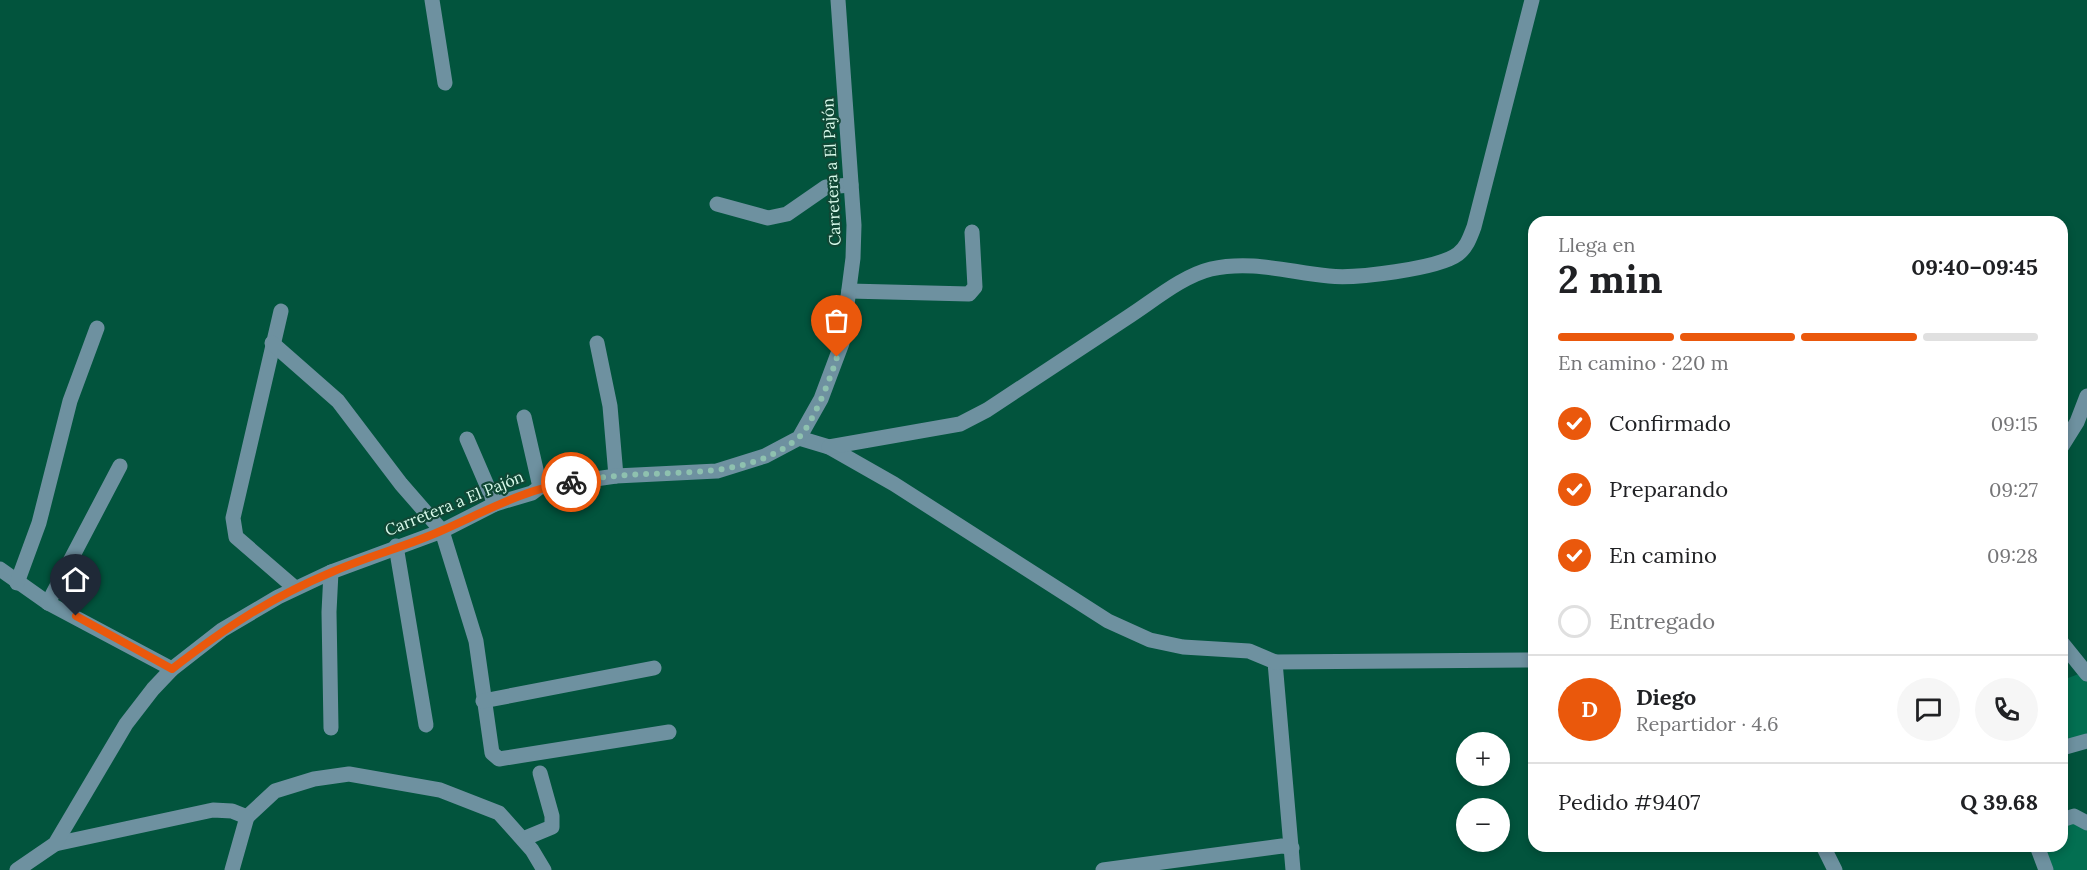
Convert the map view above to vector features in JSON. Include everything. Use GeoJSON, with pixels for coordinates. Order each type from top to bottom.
{"type":"FeatureCollection","features":[{"type":"Feature","properties":{"kind":"street"},"geometry":{"type":"LineString","coordinates":[[432,0],[445,83]]}},
{"type":"Feature","properties":{"kind":"street","name":"Carretera a El Pajón"},"geometry":{"type":"LineString","coordinates":[[19,869],[55,844],[126,724],[172,669],[245,615],[331,572],[396,546],[442,531],[495,504],[532,493],[540,487],[616,476],[717,471],[765,456],[799,438],[821,399],[842,343],[853,258],[851,185],[838,0]]}},
{"type":"Feature","properties":{"kind":"street"},"geometry":{"type":"LineString","coordinates":[[829,447],[960,424],[987,410],[1172,288],[1209,270],[1241,265],[1274,266],[1329,276],[1366,276],[1446,260],[1459,253],[1468,242],[1474,227],[1532,0]]}},
{"type":"Feature","properties":{"kind":"street"},"geometry":{"type":"LineString","coordinates":[[717,204],[768,218],[787,214],[826,187],[851,185]]}},
{"type":"Feature","properties":{"kind":"street"},"geometry":{"type":"LineString","coordinates":[[849,291],[969,294],[975,287],[972,232]]}},
{"type":"Feature","properties":{"kind":"street"},"geometry":{"type":"LineString","coordinates":[[281,311],[232,518],[232,529],[236,537],[296,588]]}},
{"type":"Feature","properties":{"kind":"street"},"geometry":{"type":"LineString","coordinates":[[17,583],[39,523],[70,401],[97,328]]}},
{"type":"Feature","properties":{"kind":"street"},"geometry":{"type":"LineString","coordinates":[[272,343],[338,401],[401,484],[442,531],[476,640],[492,753],[499,759],[669,732]]}},
{"type":"Feature","properties":{"kind":"street"},"geometry":{"type":"LineString","coordinates":[[597,343],[610,406],[616,476]]}},
{"type":"Feature","properties":{"kind":"street"},"geometry":{"type":"LineString","coordinates":[[2068,436],[2077,422],[2087,396]]}},
{"type":"Feature","properties":{"kind":"street"},"geometry":{"type":"LineString","coordinates":[[524,417],[540,487]]}},
{"type":"Feature","properties":{"kind":"street"},"geometry":{"type":"LineString","coordinates":[[799,438],[829,447],[894,484],[1108,621],[1150,640],[1183,647],[1249,651],[1275,662],[1528,660]]}},
{"type":"Feature","properties":{"kind":"street"},"geometry":{"type":"LineString","coordinates":[[467,440],[495,504]]}},
{"type":"Feature","properties":{"kind":"street"},"geometry":{"type":"LineString","coordinates":[[48,603],[120,466]]}},
{"type":"Feature","properties":{"kind":"street"},"geometry":{"type":"LineString","coordinates":[[396,546],[426,725]]}},
{"type":"Feature","properties":{"kind":"street"},"geometry":{"type":"LineString","coordinates":[[0,569],[48,603],[172,669]]}},
{"type":"Feature","properties":{"kind":"street"},"geometry":{"type":"LineString","coordinates":[[331,572],[329,612],[331,728]]}},
{"type":"Feature","properties":{"kind":"street"},"geometry":{"type":"LineString","coordinates":[[2068,650],[2087,674]]}},
{"type":"Feature","properties":{"kind":"street"},"geometry":{"type":"LineString","coordinates":[[1275,662],[1293,870]]}},
{"type":"Feature","properties":{"kind":"street"},"geometry":{"type":"LineString","coordinates":[[483,701],[654,668]]}},
{"type":"Feature","properties":{"kind":"street"},"geometry":{"type":"LineString","coordinates":[[2068,746],[2087,741]]}},
{"type":"Feature","properties":{"kind":"street"},"geometry":{"type":"LineString","coordinates":[[523,839],[552,827],[552,816],[540,773]]}},
{"type":"Feature","properties":{"kind":"street"},"geometry":{"type":"LineString","coordinates":[[232,870],[247,817],[275,791],[314,779],[349,774],[440,790],[499,813],[523,839],[543,869]]}},
{"type":"Feature","properties":{"kind":"street"},"geometry":{"type":"LineString","coordinates":[[55,844],[213,810],[232,812],[247,817]]}},
{"type":"Feature","properties":{"kind":"street"},"geometry":{"type":"LineString","coordinates":[[2068,818],[2074,816],[2087,823]]}},
{"type":"Feature","properties":{"kind":"street"},"geometry":{"type":"LineString","coordinates":[[1103,870],[1281,846],[1292,848]]}},
{"type":"Feature","properties":{"kind":"street"},"geometry":{"type":"LineString","coordinates":[[1826,852],[1835,870]]}},
{"type":"Feature","properties":{"kind":"street"},"geometry":{"type":"LineString","coordinates":[[2039,852],[2046,870]]}},
{"type":"Feature","properties":{"kind":"green space"},"geometry":{"type":"Polygon","coordinates":[[[2081,673],[2087,681],[2087,737],[2068,743],[2068,678],[2081,673]]]}},
{"type":"Feature","properties":{"kind":"green space"},"geometry":{"type":"Polygon","coordinates":[[[2073,820],[2087,830],[2087,870],[2050,870],[2043,852],[2068,852],[2068,822],[2073,820]]]}},
{"type":"Feature","properties":{"kind":"way so far"},"geometry":{"type":"LineString","coordinates":[[571,482],[616,476],[717,471],[765,456],[799,438],[821,399],[837,357]]}},
{"type":"Feature","properties":{"kind":"route"},"geometry":{"type":"LineString","coordinates":[[76,616],[172,669],[245,615],[331,572],[396,546],[442,531],[495,504],[532,493],[540,487],[571,482]]}}]}
